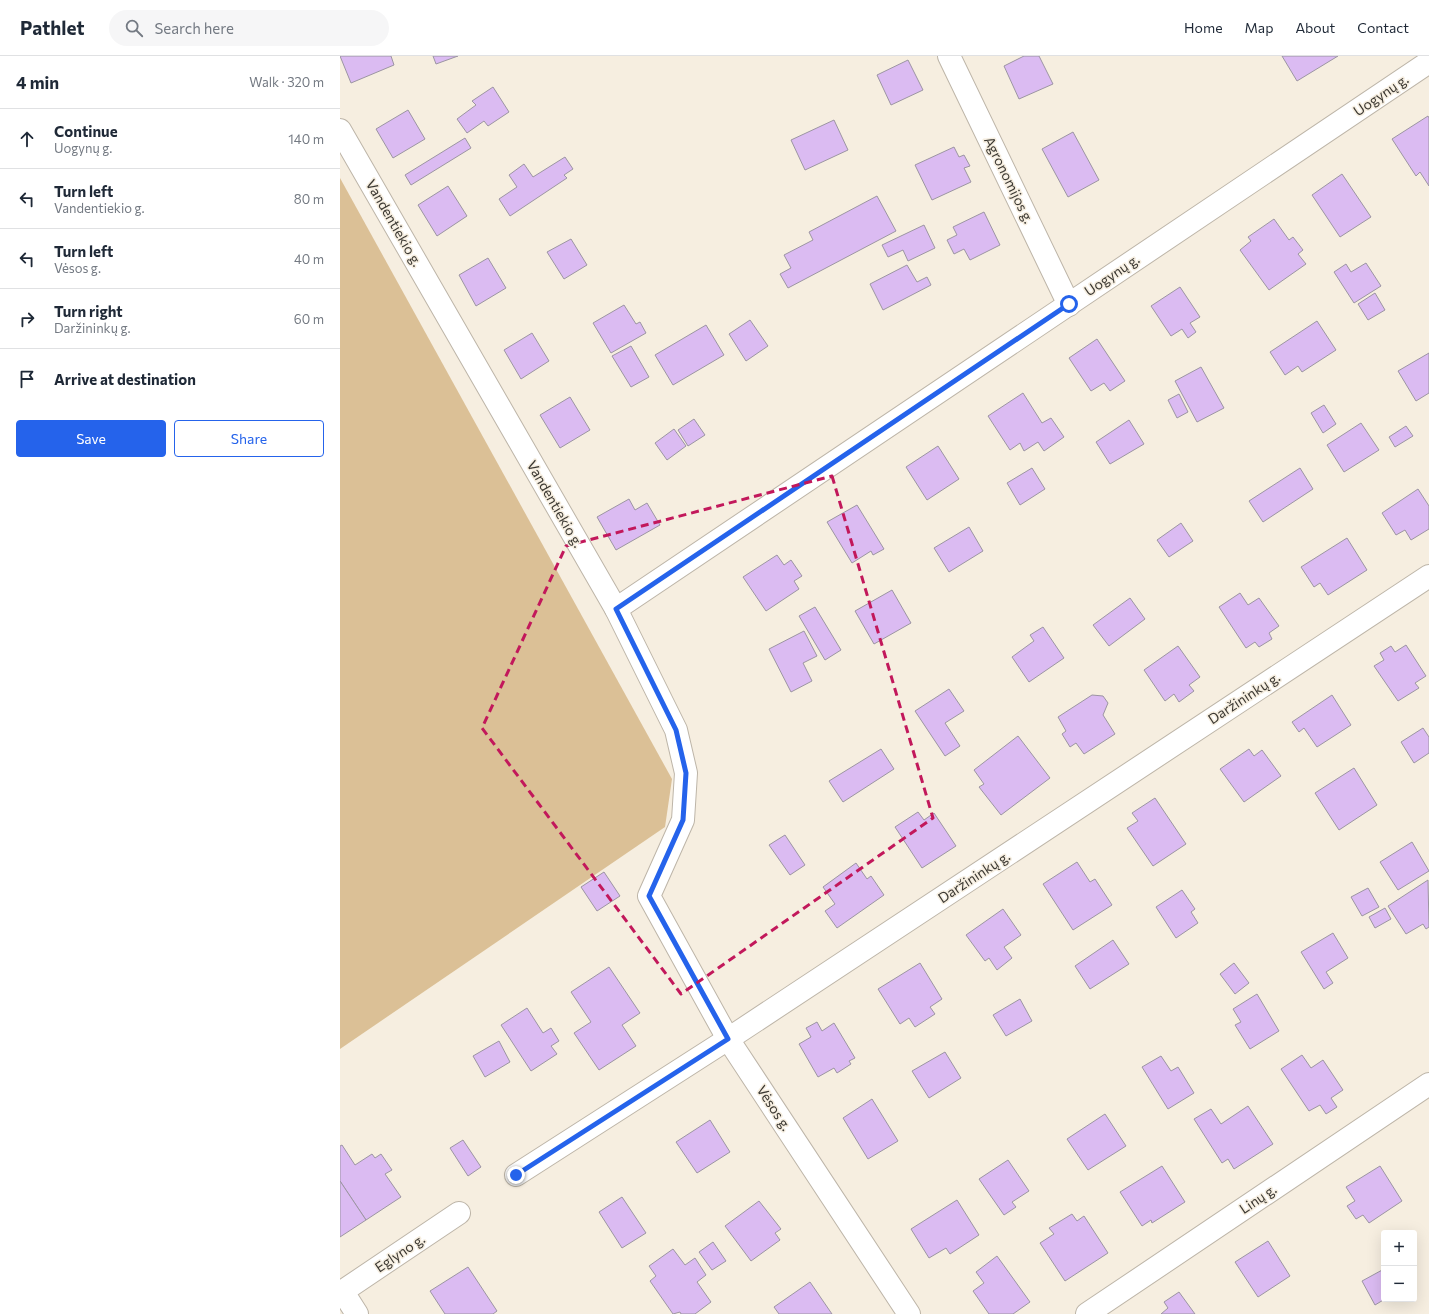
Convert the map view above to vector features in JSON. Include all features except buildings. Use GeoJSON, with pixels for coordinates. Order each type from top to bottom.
{"type":"FeatureCollection","features":[{"type":"Feature","properties":{"kind":"street","name":"Agronomijos g."},"geometry":{"type":"LineString","coordinates":[[949,56],[1069,304]]}},
{"type":"Feature","properties":{"kind":"street","name":"Uogynų g."},"geometry":{"type":"LineString","coordinates":[[616,609],[1429,62]]}},
{"type":"Feature","properties":{"kind":"street","name":"Vandentiekio g."},"geometry":{"type":"LineString","coordinates":[[340,130],[616,609],[676,730],[686,773],[683,820],[649,896]]}},
{"type":"Feature","properties":{"kind":"street","name":"Daržininkų g."},"geometry":{"type":"LineString","coordinates":[[516,1175],[728,1039],[1429,576]]}},
{"type":"Feature","properties":{"kind":"street","name":"Vėsos g."},"geometry":{"type":"LineString","coordinates":[[649,896],[728,1039],[910,1314]]}},
{"type":"Feature","properties":{"kind":"street","name":"Linų g."},"geometry":{"type":"LineString","coordinates":[[1087,1314],[1429,1084]]}},
{"type":"Feature","properties":{"kind":"street","name":"Eglyno g."},"geometry":{"type":"LineString","coordinates":[[341,1292],[459,1213]]}},
{"type":"Feature","properties":{"kind":"street"},"geometry":{"type":"LineString","coordinates":[[341,1292],[358,1314]]}},
{"type":"Feature","properties":{"kind":"highlighted area"},"geometry":{"type":"Polygon","coordinates":[[[832,476],[933,818],[681,994],[482,728],[566,546],[832,476]]]}},
{"type":"Feature","properties":{"kind":"shaded area"},"geometry":{"type":"Polygon","coordinates":[[[340,178],[672,779],[665,827],[340,1049],[340,178]]]}},
{"type":"Feature","properties":{"kind":"route"},"geometry":{"type":"LineString","coordinates":[[516,1175],[728,1039],[649,896],[683,820],[686,773],[676,730],[616,609],[1069,304]]}}]}
